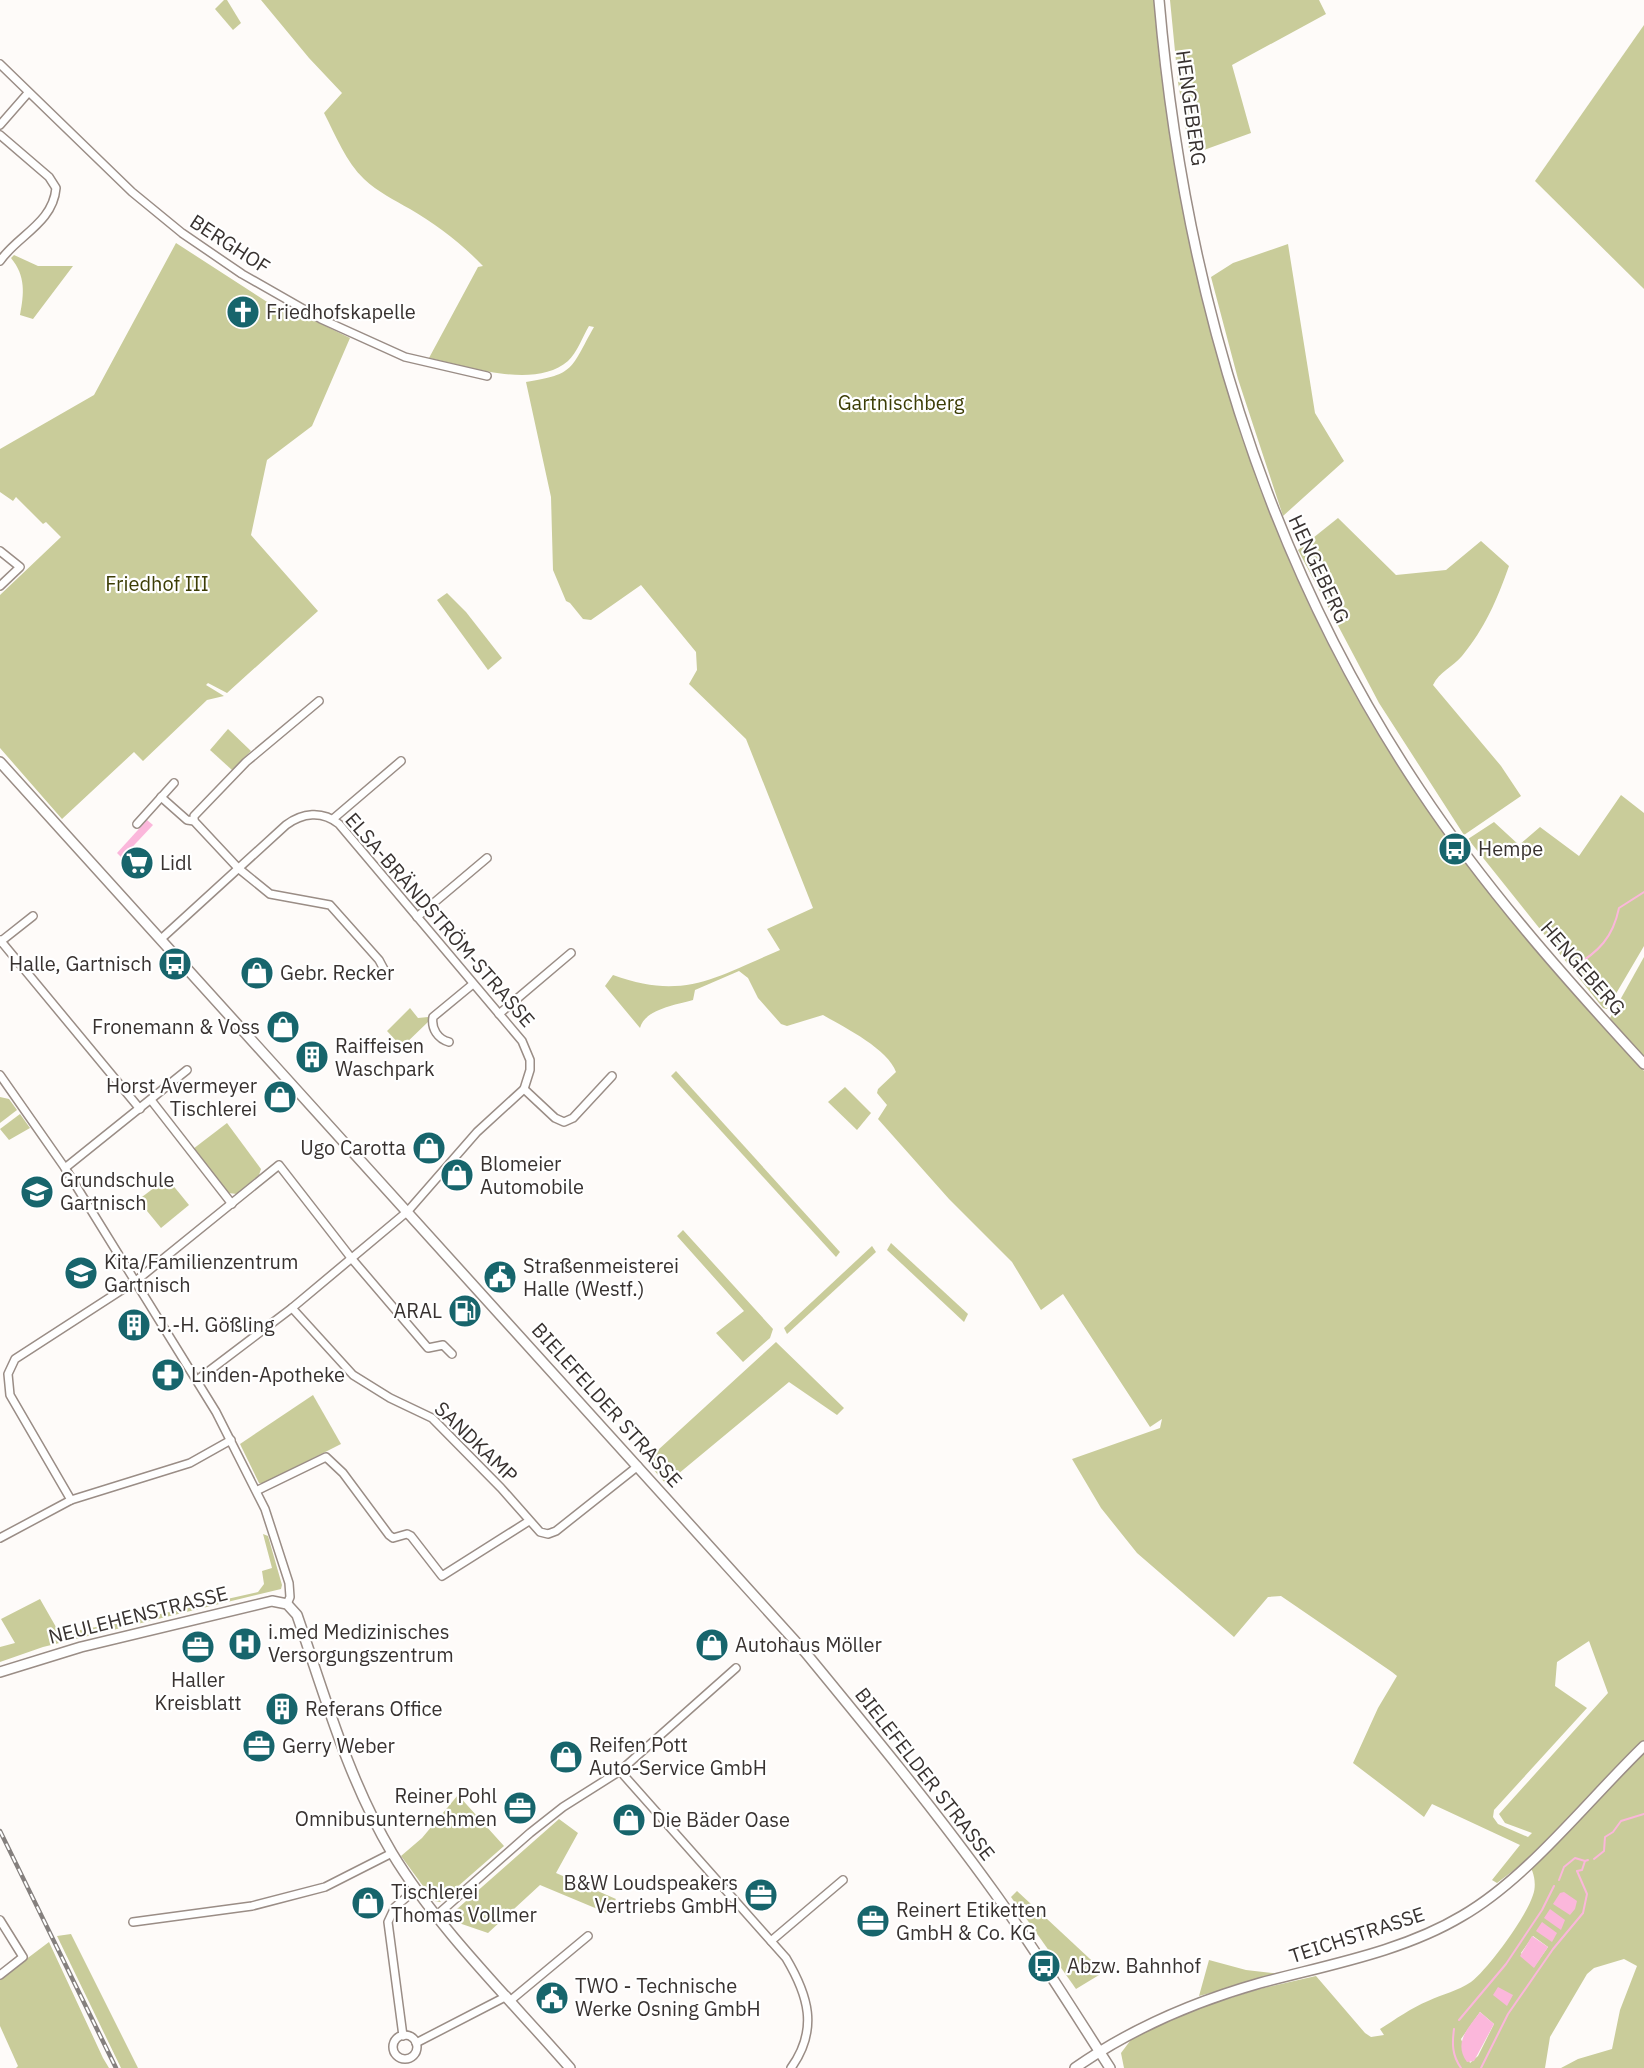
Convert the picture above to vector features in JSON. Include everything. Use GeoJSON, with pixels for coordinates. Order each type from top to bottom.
{"type":"FeatureCollection","features":[{"type":"Feature","properties":{"kind":"street","name":"HENGEBERG"},"geometry":{"type":"LineString","coordinates":[[1159,0],[1179,155],[1212,326],[1247,442],[1304,584],[1368,708],[1445,826],[1491,888],[1557,969],[1644,1064]]}},
{"type":"Feature","properties":{"kind":"street","name":"BERGHOF"},"geometry":{"type":"LineString","coordinates":[[0,64],[132,192],[182,233],[242,274],[321,319],[394,353],[487,376]]}},
{"type":"Feature","properties":{"kind":"street"},"geometry":{"type":"LineString","coordinates":[[0,125],[28,93]]}},
{"type":"Feature","properties":{"kind":"street"},"geometry":{"type":"LineString","coordinates":[[0,135],[53,181],[56,192],[38,225],[10,248],[0,261]]}},
{"type":"Feature","properties":{"kind":"street"},"geometry":{"type":"LineString","coordinates":[[0,551],[20,567],[0,586]]}},
{"type":"Feature","properties":{"kind":"street"},"geometry":{"type":"LineString","coordinates":[[194,821],[195,816],[246,762],[319,701]]}},
{"type":"Feature","properties":{"kind":"street"},"geometry":{"type":"LineString","coordinates":[[333,819],[401,761]]}},
{"type":"Feature","properties":{"kind":"street","name":"BIELEFELDER STRASSE"},"geometry":{"type":"LineString","coordinates":[[0,762],[805,1652],[900,1769],[996,1895],[1110,2068]]}},
{"type":"Feature","properties":{"kind":"street"},"geometry":{"type":"LineString","coordinates":[[137,825],[174,783]]}},
{"type":"Feature","properties":{"kind":"street"},"geometry":{"type":"LineString","coordinates":[[162,797],[186,820],[194,821],[238,868],[270,894],[330,904],[379,960],[387,975]]}},
{"type":"Feature","properties":{"kind":"street","name":"ELSA-BRÄNDSTRÖM-STRASSE"},"geometry":{"type":"LineString","coordinates":[[161,939],[293,820],[310,815],[333,819],[527,1050],[530,1070],[524,1089]]}},
{"type":"Feature","properties":{"kind":"street"},"geometry":{"type":"LineString","coordinates":[[417,917],[487,858]]}},
{"type":"Feature","properties":{"kind":"street"},"geometry":{"type":"LineString","coordinates":[[33,916],[0,941],[140,1109]]}},
{"type":"Feature","properties":{"kind":"street"},"geometry":{"type":"LineString","coordinates":[[499,1014],[571,953]]}},
{"type":"Feature","properties":{"kind":"street"},"geometry":{"type":"LineString","coordinates":[[449,1042],[443,1041],[434,1030],[433,1017],[473,984]]}},
{"type":"Feature","properties":{"kind":"street"},"geometry":{"type":"LineString","coordinates":[[65,1168],[188,1070]]}},
{"type":"Feature","properties":{"kind":"street"},"geometry":{"type":"LineString","coordinates":[[0,1075],[3,1087],[65,1168],[136,1280],[197,1380],[258,1490],[289,1583],[291,1592],[287,1604],[297,1616],[353,1775],[392,1853],[437,1915],[570,2068]]}},
{"type":"Feature","properties":{"kind":"street"},"geometry":{"type":"LineString","coordinates":[[197,1380],[292,1308],[408,1211],[477,1132],[524,1089],[555,1118],[564,1122],[573,1118],[612,1076]]}},
{"type":"Feature","properties":{"kind":"street"},"geometry":{"type":"LineString","coordinates":[[151,1100],[232,1204]]}},
{"type":"Feature","properties":{"kind":"street"},"geometry":{"type":"LineString","coordinates":[[71,1500],[10,1395],[4,1373],[15,1359],[136,1280],[279,1165],[352,1259],[428,1348],[443,1345],[452,1354]]}},
{"type":"Feature","properties":{"kind":"street","name":"SANDKAMP"},"geometry":{"type":"LineString","coordinates":[[292,1308],[352,1375],[390,1398],[432,1418],[501,1488],[540,1532],[548,1534],[556,1531],[638,1466]]}},
{"type":"Feature","properties":{"kind":"street"},"geometry":{"type":"LineString","coordinates":[[0,1538],[71,1500],[190,1463],[231,1440]]}},
{"type":"Feature","properties":{"kind":"street"},"geometry":{"type":"LineString","coordinates":[[258,1490],[326,1457],[342,1473],[389,1535],[398,1537],[407,1534],[411,1536],[442,1576],[529,1521]]}},
{"type":"Feature","properties":{"kind":"street","name":"NEULEHENSTRASSE"},"geometry":{"type":"LineString","coordinates":[[0,1672],[81,1647],[214,1614],[272,1601],[287,1604]]}},
{"type":"Feature","properties":{"kind":"street"},"geometry":{"type":"LineString","coordinates":[[437,1915],[563,1807],[620,1771],[735,1668]]}},
{"type":"Feature","properties":{"kind":"street","name":"TEICHSTRASSE"},"geometry":{"type":"LineString","coordinates":[[1075,2068],[1124,2036],[1194,2004],[1413,1939],[1461,1917],[1485,1901],[1528,1864],[1644,1746]]}},
{"type":"Feature","properties":{"kind":"street"},"geometry":{"type":"LineString","coordinates":[[620,1771],[786,1958],[802,1985],[806,2002],[806,2032],[802,2049],[790,2068]]}},
{"type":"Feature","properties":{"kind":"street"},"geometry":{"type":"LineString","coordinates":[[133,1922],[252,1905],[325,1887],[392,1853]]}},
{"type":"Feature","properties":{"kind":"street"},"geometry":{"type":"LineString","coordinates":[[771,1941],[843,1880]]}},
{"type":"Feature","properties":{"kind":"street"},"geometry":{"type":"LineString","coordinates":[[403,2036],[388,1922],[395,1907],[416,1888]]}},
{"type":"Feature","properties":{"kind":"street"},"geometry":{"type":"LineString","coordinates":[[0,1920],[23,1957],[0,1975]]}},
{"type":"Feature","properties":{"kind":"street"},"geometry":{"type":"LineString","coordinates":[[416,2043],[509,1998],[588,1936]]}},
{"type":"Feature","properties":{"kind":"street"},"geometry":{"type":"LineString","coordinates":[[403,2036],[410,2036],[416,2043],[415,2055],[408,2059],[400,2058],[395,2053],[394,2046],[397,2039],[403,2036]]}},
{"type":"Feature","properties":{"kind":"green space"},"geometry":{"type":"Polygon","coordinates":[[[227,0],[241,23],[233,30],[215,9],[227,0]]]}},
{"type":"Feature","properties":{"kind":"green space","name":"Gartnischberg"},"geometry":{"type":"Polygon","coordinates":[[[261,0],[1154,0],[1167,117],[1194,262],[1212,337],[1258,484],[1318,624],[1354,693],[1394,760],[1451,842],[1545,959],[1644,1071],[1644,2068],[1561,2068],[1578,2059],[1612,2049],[1620,2010],[1637,1966],[1624,1959],[1594,1968],[1587,1974],[1550,2037],[1545,2068],[1124,2068],[1121,2053],[1133,2037],[1179,2014],[1259,1989],[1316,1976],[1365,2033],[1371,2037],[1384,2035],[1380,2029],[1416,2007],[1466,1985],[1479,1975],[1515,1929],[1529,1904],[1535,1886],[1533,1872],[1526,1861],[1497,1883],[1492,1880],[1520,1845],[1432,1804],[1424,1817],[1353,1763],[1378,1708],[1397,1676],[1281,1596],[1268,1597],[1234,1637],[1137,1553],[1101,1508],[1072,1459],[1160,1428],[1162,1419],[1150,1427],[1063,1294],[1041,1310],[1012,1262],[949,1199],[878,1119],[887,1105],[877,1093],[878,1089],[896,1072],[884,1055],[864,1039],[823,1015],[787,1026],[781,1024],[758,998],[748,978],[739,971],[695,990],[693,1000],[654,1012],[648,1016],[640,1028],[605,986],[613,975],[660,986],[680,986],[718,977],[780,950],[767,929],[813,908],[746,739],[689,684],[697,670],[696,652],[641,585],[591,620],[583,619],[566,601],[553,570],[551,497],[526,382],[554,376],[570,367],[594,327],[589,326],[568,361],[554,370],[538,374],[500,373],[429,358],[478,267],[483,266],[439,228],[369,184],[352,165],[324,113],[342,93],[309,58],[261,0]],[[1589,1641],[1557,1662],[1555,1686],[1587,1708],[1494,1810],[1493,1817],[1498,1824],[1528,1837],[1532,1833],[1505,1823],[1499,1814],[1608,1693],[1589,1641]],[[1533,1936],[1521,1953],[1534,1967],[1548,1947],[1533,1936]],[[1480,2012],[1461,2039],[1470,2063],[1478,2056],[1494,2024],[1480,2012]]]}},
{"type":"Feature","properties":{"kind":"green space"},"geometry":{"type":"Polygon","coordinates":[[[1170,0],[1319,0],[1326,14],[1232,65],[1251,133],[1190,155],[1178,82],[1170,0]]]}},
{"type":"Feature","properties":{"kind":"green space"},"geometry":{"type":"Polygon","coordinates":[[[1644,25],[1644,289],[1535,181],[1644,25]]]}},
{"type":"Feature","properties":{"kind":"green space","name":"Friedhof III"},"geometry":{"type":"Polygon","coordinates":[[[176,243],[292,318],[303,315],[350,338],[312,426],[267,460],[251,535],[318,611],[227,693],[208,683],[206,685],[224,696],[207,700],[143,761],[134,752],[62,819],[0,748],[0,595],[61,537],[46,522],[43,524],[16,497],[13,501],[0,492],[0,449],[94,395],[176,243]]]}},
{"type":"Feature","properties":{"kind":"green space"},"geometry":{"type":"Polygon","coordinates":[[[1288,244],[1315,413],[1344,461],[1283,516],[1238,379],[1211,277],[1233,263],[1288,244]]]}},
{"type":"Feature","properties":{"kind":"green space"},"geometry":{"type":"Polygon","coordinates":[[[14,255],[38,266],[73,266],[33,319],[20,315],[23,285],[11,258],[14,255]]]}},
{"type":"Feature","properties":{"kind":"green space"},"geometry":{"type":"Polygon","coordinates":[[[1338,518],[1396,575],[1446,570],[1481,541],[1509,566],[1495,602],[1477,635],[1462,656],[1433,685],[1501,766],[1521,796],[1464,835],[1379,703],[1298,550],[1338,518]]]}},
{"type":"Feature","properties":{"kind":"green space"},"geometry":{"type":"Polygon","coordinates":[[[447,593],[466,612],[502,658],[488,670],[437,600],[447,593]]]}},
{"type":"Feature","properties":{"kind":"green space"},"geometry":{"type":"Polygon","coordinates":[[[228,729],[251,751],[232,770],[210,750],[228,729]]]}},
{"type":"Feature","properties":{"kind":"green space"},"geometry":{"type":"Polygon","coordinates":[[[1621,795],[1644,813],[1644,946],[1607,1009],[1603,1008],[1468,839],[1494,822],[1519,845],[1540,827],[1579,856],[1621,795]]]}},
{"type":"Feature","properties":{"kind":"green space"},"geometry":{"type":"Polygon","coordinates":[[[1644,957],[1644,1058],[1610,1018],[1644,957]]]}},
{"type":"Feature","properties":{"kind":"green space"},"geometry":{"type":"Polygon","coordinates":[[[410,1008],[418,1018],[428,1017],[429,1021],[402,1047],[387,1031],[410,1008]]]}},
{"type":"Feature","properties":{"kind":"green space"},"geometry":{"type":"Polygon","coordinates":[[[676,1071],[840,1252],[836,1257],[671,1076],[676,1071]]]}},
{"type":"Feature","properties":{"kind":"green space"},"geometry":{"type":"Polygon","coordinates":[[[845,1087],[871,1113],[857,1130],[828,1102],[845,1087]]]}},
{"type":"Feature","properties":{"kind":"green space"},"geometry":{"type":"Polygon","coordinates":[[[0,1097],[9,1099],[17,1110],[0,1123],[0,1097]]]}},
{"type":"Feature","properties":{"kind":"green space"},"geometry":{"type":"Polygon","coordinates":[[[20,1114],[30,1128],[9,1140],[0,1129],[20,1114]]]}},
{"type":"Feature","properties":{"kind":"green space"},"geometry":{"type":"Polygon","coordinates":[[[227,1123],[261,1169],[259,1175],[237,1194],[228,1193],[193,1149],[227,1123]]]}},
{"type":"Feature","properties":{"kind":"green space"},"geometry":{"type":"Polygon","coordinates":[[[167,1178],[189,1205],[161,1228],[138,1200],[167,1178]]]}},
{"type":"Feature","properties":{"kind":"green space"},"geometry":{"type":"Polygon","coordinates":[[[683,1230],[773,1329],[770,1338],[743,1362],[716,1333],[744,1311],[677,1236],[683,1230]]]}},
{"type":"Feature","properties":{"kind":"green space"},"geometry":{"type":"Polygon","coordinates":[[[891,1243],[968,1314],[964,1322],[887,1250],[891,1243]]]}},
{"type":"Feature","properties":{"kind":"green space"},"geometry":{"type":"Polygon","coordinates":[[[872,1246],[876,1252],[787,1334],[784,1328],[872,1246]]]}},
{"type":"Feature","properties":{"kind":"green space"},"geometry":{"type":"Polygon","coordinates":[[[776,1342],[844,1408],[837,1415],[789,1382],[666,1484],[646,1461],[776,1342]]]}},
{"type":"Feature","properties":{"kind":"green space"},"geometry":{"type":"Polygon","coordinates":[[[313,1395],[341,1444],[264,1483],[259,1483],[240,1444],[313,1395]]]}},
{"type":"Feature","properties":{"kind":"green space"},"geometry":{"type":"Polygon","coordinates":[[[263,1534],[268,1536],[282,1585],[281,1589],[43,1647],[0,1662],[0,1647],[15,1643],[1,1619],[40,1599],[60,1634],[258,1592],[264,1584],[262,1571],[272,1568],[263,1534]]]}},
{"type":"Feature","properties":{"kind":"green space"},"geometry":{"type":"Polygon","coordinates":[[[458,1795],[504,1846],[440,1902],[434,1901],[401,1856],[422,1838],[458,1795]]]}},
{"type":"Feature","properties":{"kind":"green space"},"geometry":{"type":"Polygon","coordinates":[[[559,1819],[578,1833],[556,1873],[616,1899],[607,1913],[540,1885],[488,1933],[453,1921],[457,1909],[559,1819]]]}},
{"type":"Feature","properties":{"kind":"green space"},"geometry":{"type":"Polygon","coordinates":[[[1017,1891],[1104,1972],[1076,1989],[1011,1897],[1017,1891]]]}},
{"type":"Feature","properties":{"kind":"green space"},"geometry":{"type":"Polygon","coordinates":[[[71,1934],[138,2068],[121,2068],[57,1936],[71,1934]]]}},
{"type":"Feature","properties":{"kind":"green space"},"geometry":{"type":"Polygon","coordinates":[[[49,1942],[109,2068],[16,2068],[18,2066],[0,2026],[0,1979],[49,1942]]]}},
{"type":"Feature","properties":{"kind":"green space"},"geometry":{"type":"Polygon","coordinates":[[[1209,1960],[1246,1970],[1281,1974],[1199,1996],[1209,1960]]]}},
{"type":"Feature","properties":{"kind":"shaded area"},"geometry":{"type":"Polygon","coordinates":[[[147,820],[153,825],[122,858],[117,853],[147,820]]]}},
{"type":"Feature","properties":{"kind":"shaded area"},"geometry":{"type":"Polygon","coordinates":[[[1564,1892],[1577,1901],[1570,1915],[1553,1904],[1560,1893],[1564,1892]]]}},
{"type":"Feature","properties":{"kind":"shaded area"},"geometry":{"type":"Polygon","coordinates":[[[1550,1909],[1565,1920],[1561,1930],[1544,1918],[1550,1909]]]}},
{"type":"Feature","properties":{"kind":"shaded area"},"geometry":{"type":"Polygon","coordinates":[[[1542,1922],[1557,1933],[1552,1942],[1536,1931],[1542,1922]]]}},
{"type":"Feature","properties":{"kind":"shaded area"},"geometry":{"type":"Polygon","coordinates":[[[1532,1936],[1548,1947],[1534,1968],[1520,1956],[1532,1936]]]}},
{"type":"Feature","properties":{"kind":"shaded area"},"geometry":{"type":"Polygon","coordinates":[[[1498,1987],[1513,1995],[1507,2006],[1493,1995],[1498,1987]]]}},
{"type":"Feature","properties":{"kind":"shaded area"},"geometry":{"type":"Polygon","coordinates":[[[1480,2012],[1494,2024],[1474,2061],[1467,2062],[1461,2048],[1462,2042],[1467,2030],[1480,2012]]]}},
{"type":"Feature","properties":{"kind":"waterway"},"geometry":{"type":"LineString","coordinates":[[1573,967],[1604,943],[1613,927],[1619,908],[1644,892]]}},
{"type":"Feature","properties":{"kind":"waterway"},"geometry":{"type":"LineString","coordinates":[[1594,1859],[1604,1851],[1605,1837],[1613,1832],[1621,1821],[1644,1814]]}},
{"type":"Feature","properties":{"kind":"waterway"},"geometry":{"type":"LineString","coordinates":[[1559,1880],[1564,1867],[1575,1858],[1585,1861]]}},
{"type":"Feature","properties":{"kind":"waterway"},"geometry":{"type":"LineString","coordinates":[[1481,2068],[1508,2014],[1553,1949],[1583,1913],[1587,1894],[1577,1871],[1582,1870],[1585,1861],[1588,1860]]}},
{"type":"Feature","properties":{"kind":"waterway"},"geometry":{"type":"LineString","coordinates":[[1459,2020],[1506,1964],[1542,1910],[1554,1886]]}},
{"type":"Feature","properties":{"kind":"waterway"},"geometry":{"type":"LineString","coordinates":[[1454,2029],[1453,2049],[1461,2068]]}},
{"type":"Feature","properties":{"kind":"railway"},"geometry":{"type":"LineString","coordinates":[[0,1831],[116,2068]]}},
{"type":"Feature","properties":{"kind":"place","name":"Friedhofskapelle"},"geometry":{"type":"Point","coordinates":[243,312]}},
{"type":"Feature","properties":{"kind":"place","name":"Hempe"},"geometry":{"type":"Point","coordinates":[1455,849]}},
{"type":"Feature","properties":{"kind":"place","name":"Lidl"},"geometry":{"type":"Point","coordinates":[137,863]}},
{"type":"Feature","properties":{"kind":"place","name":"Halle, Gartnisch"},"geometry":{"type":"Point","coordinates":[175,964]}},
{"type":"Feature","properties":{"kind":"place","name":"Gebr. Recker"},"geometry":{"type":"Point","coordinates":[257,973]}},
{"type":"Feature","properties":{"kind":"place","name":"Fronemann & Voss"},"geometry":{"type":"Point","coordinates":[283,1027]}},
{"type":"Feature","properties":{"kind":"place","name":"Raiffeisen Waschpark"},"geometry":{"type":"Point","coordinates":[312,1057]}},
{"type":"Feature","properties":{"kind":"place","name":"Horst Avermeyer Tischlerei"},"geometry":{"type":"Point","coordinates":[280,1097]}},
{"type":"Feature","properties":{"kind":"place","name":"Ugo Carotta"},"geometry":{"type":"Point","coordinates":[429,1148]}},
{"type":"Feature","properties":{"kind":"place","name":"Blomeier Automobile"},"geometry":{"type":"Point","coordinates":[457,1175]}},
{"type":"Feature","properties":{"kind":"place","name":"Grundschule Gartnisch"},"geometry":{"type":"Point","coordinates":[37,1192]}},
{"type":"Feature","properties":{"kind":"place","name":"Kita/Familienzentrum Gartnisch"},"geometry":{"type":"Point","coordinates":[81,1273]}},
{"type":"Feature","properties":{"kind":"place","name":"Straßenmeisterei Halle (Westf.)"},"geometry":{"type":"Point","coordinates":[500,1277]}},
{"type":"Feature","properties":{"kind":"place","name":"ARAL"},"geometry":{"type":"Point","coordinates":[465,1311]}},
{"type":"Feature","properties":{"kind":"place","name":"J.-H. Gößling"},"geometry":{"type":"Point","coordinates":[134,1325]}},
{"type":"Feature","properties":{"kind":"place","name":"Linden-Apotheke"},"geometry":{"type":"Point","coordinates":[168,1375]}},
{"type":"Feature","properties":{"kind":"place","name":"i.med Medizinisches Versorgungszentrum"},"geometry":{"type":"Point","coordinates":[245,1644]}},
{"type":"Feature","properties":{"kind":"place","name":"Autohaus Möller"},"geometry":{"type":"Point","coordinates":[712,1645]}},
{"type":"Feature","properties":{"kind":"place","name":"Haller Kreisblatt"},"geometry":{"type":"Point","coordinates":[198,1647]}},
{"type":"Feature","properties":{"kind":"place","name":"Referans Office"},"geometry":{"type":"Point","coordinates":[282,1709]}},
{"type":"Feature","properties":{"kind":"place","name":"Gerry Weber"},"geometry":{"type":"Point","coordinates":[259,1746]}},
{"type":"Feature","properties":{"kind":"place","name":"Reifen Pott Auto-Service GmbH"},"geometry":{"type":"Point","coordinates":[566,1757]}},
{"type":"Feature","properties":{"kind":"place","name":"Reiner Pohl Omnibusunternehmen"},"geometry":{"type":"Point","coordinates":[520,1808]}},
{"type":"Feature","properties":{"kind":"place","name":"Die Bäder Oase"},"geometry":{"type":"Point","coordinates":[629,1820]}},
{"type":"Feature","properties":{"kind":"place","name":"B&W Loudspeakers Vertriebs GmbH"},"geometry":{"type":"Point","coordinates":[761,1895]}},
{"type":"Feature","properties":{"kind":"place","name":"Tischlerei Thomas Vollmer"},"geometry":{"type":"Point","coordinates":[368,1903]}},
{"type":"Feature","properties":{"kind":"place","name":"Reinert Etiketten GmbH & Co. KG"},"geometry":{"type":"Point","coordinates":[873,1921]}},
{"type":"Feature","properties":{"kind":"place","name":"Abzw. Bahnhof"},"geometry":{"type":"Point","coordinates":[1044,1966]}},
{"type":"Feature","properties":{"kind":"place","name":"TWO - Technische Werke Osning GmbH"},"geometry":{"type":"Point","coordinates":[552,1998]}}]}
